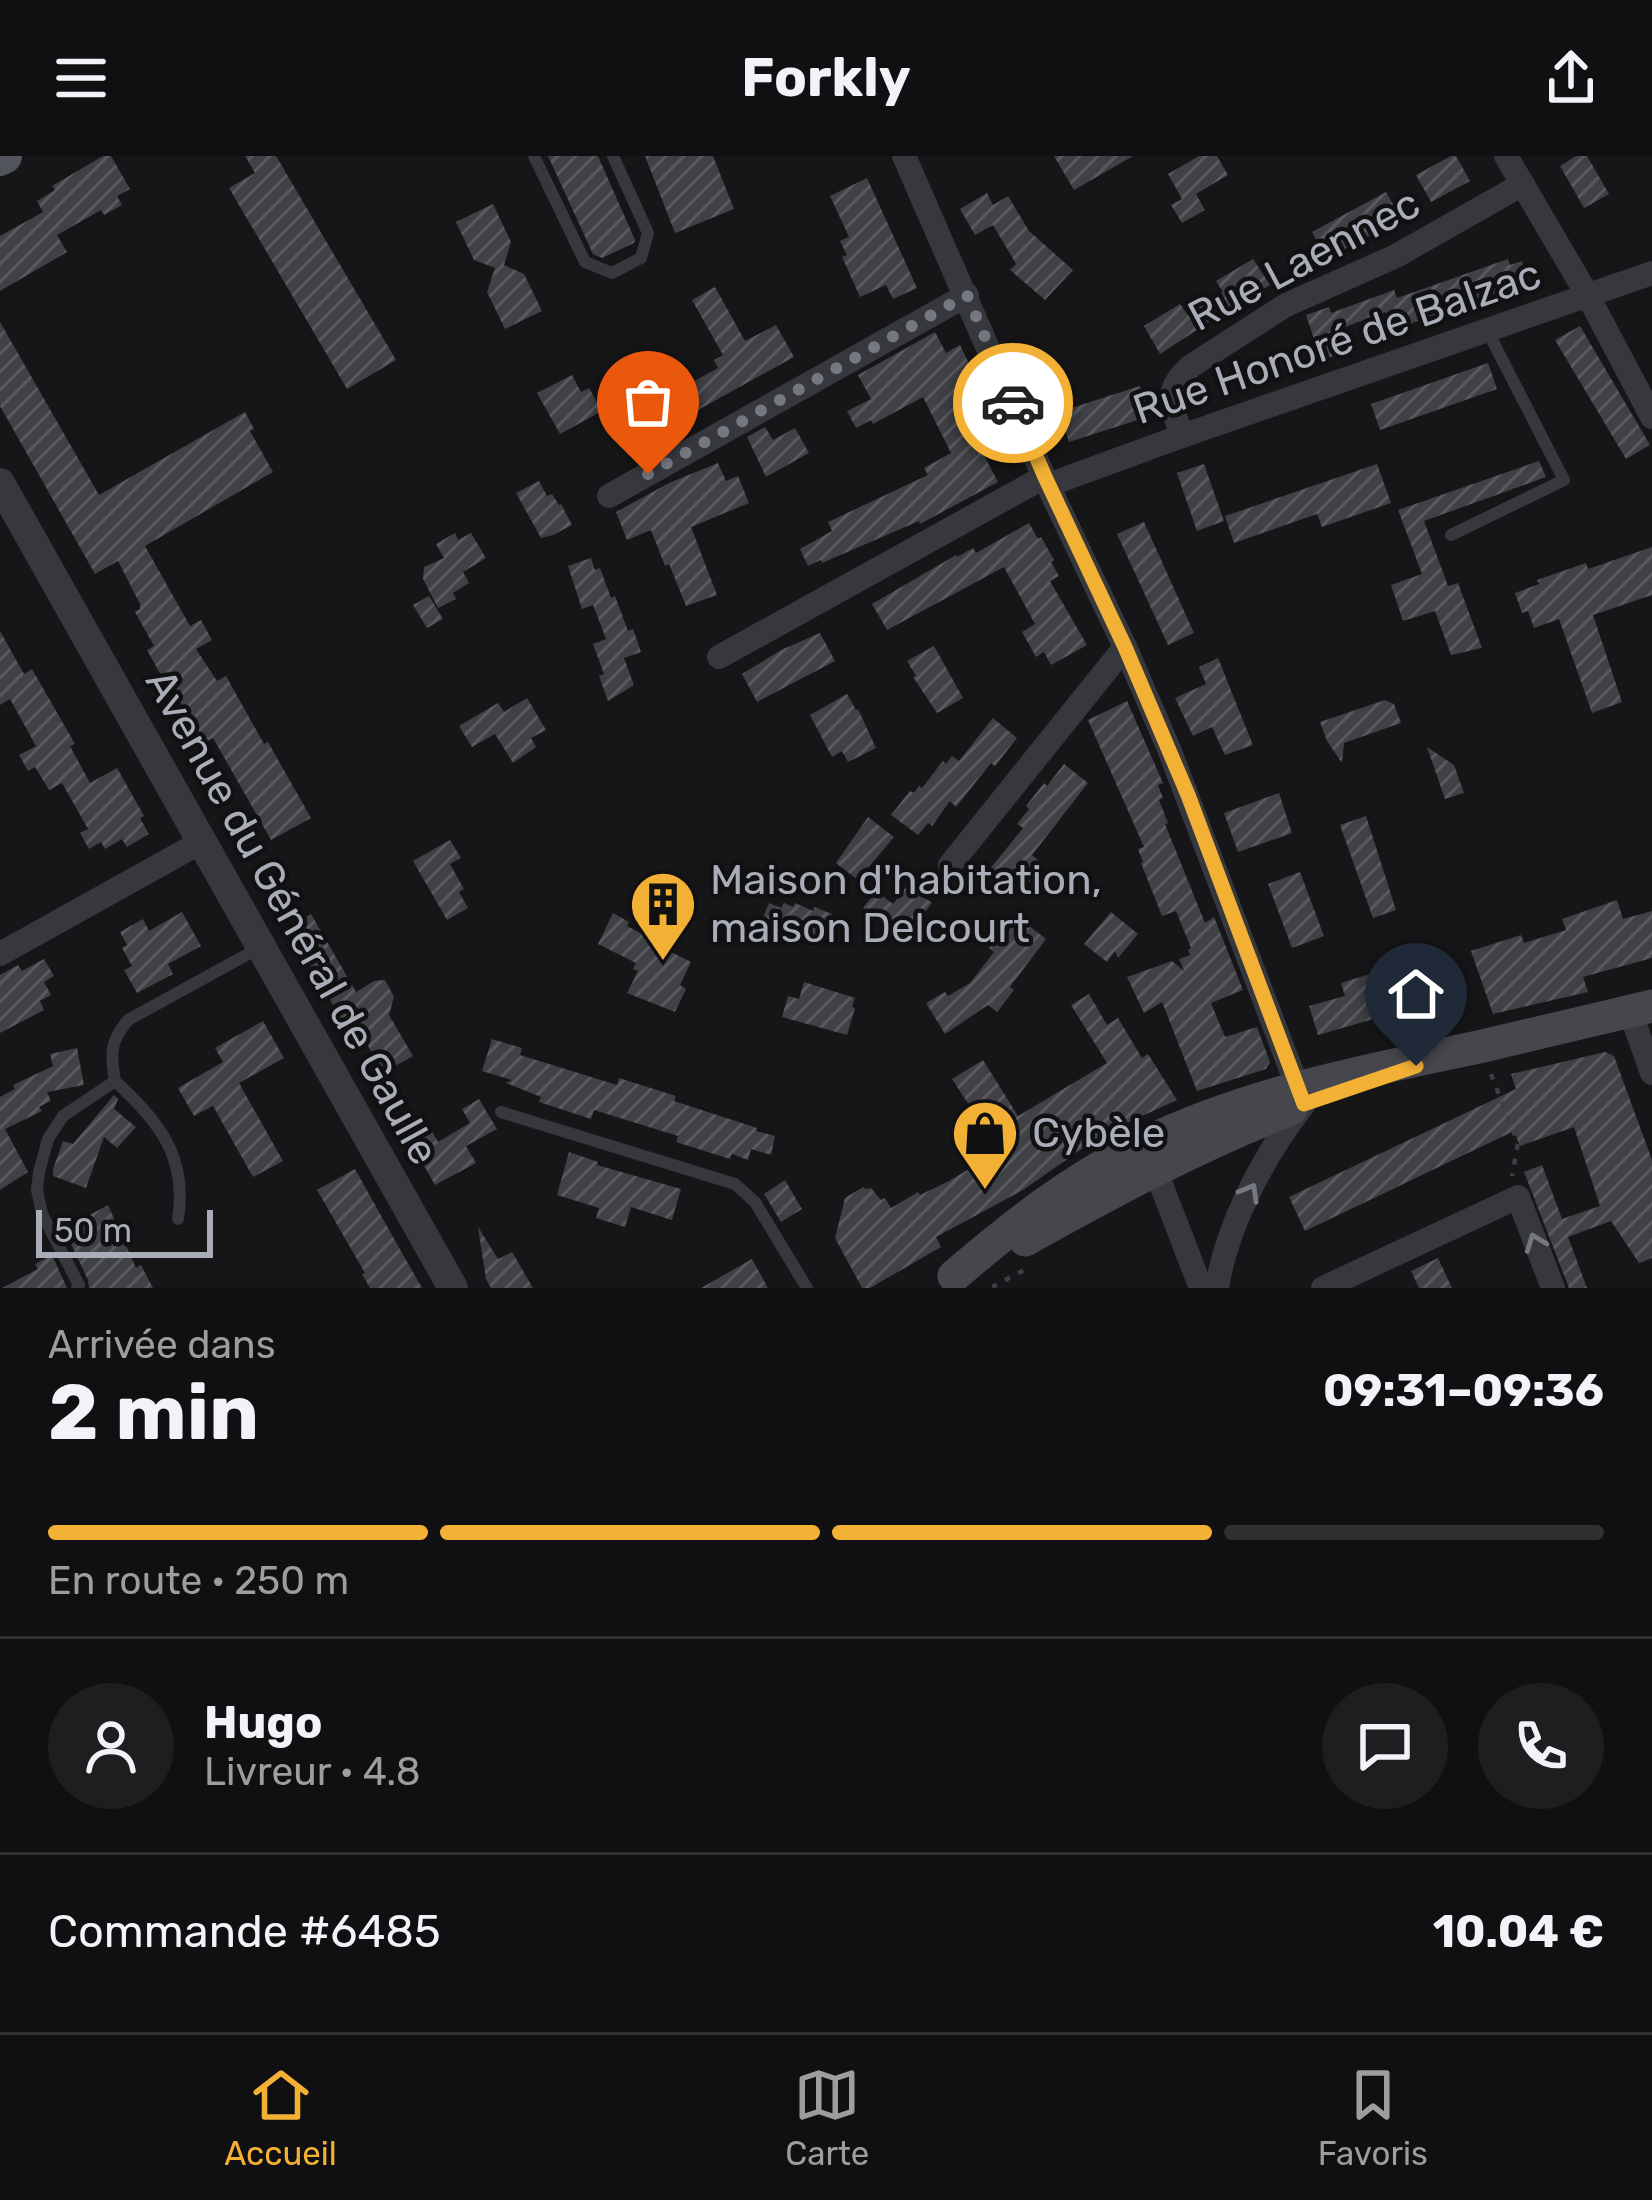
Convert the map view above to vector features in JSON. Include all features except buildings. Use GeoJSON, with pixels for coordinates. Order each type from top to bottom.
{"type":"FeatureCollection","features":[{"type":"Feature","properties":{"kind":"main road"},"geometry":{"type":"LineString","coordinates":[[943,1282],[1215,1113],[1301,1096],[1376,1066],[1641,1009]]}},
{"type":"Feature","properties":{"kind":"street"},"geometry":{"type":"LineString","coordinates":[[904,156],[1188,795],[1301,1096],[1240,1209],[1217,1288]]}},
{"type":"Feature","properties":{"kind":"street"},"geometry":{"type":"LineString","coordinates":[[1506,156],[1652,417]]}},
{"type":"Feature","properties":{"kind":"street","name":"Rue Laennec"},"geometry":{"type":"LineString","coordinates":[[1182,436],[1171,400],[1178,378],[1191,366],[1286,305],[1396,256],[1523,184]]}},
{"type":"Feature","properties":{"kind":"street","name":"Rue Honoré de Balzac"},"geometry":{"type":"LineString","coordinates":[[719,657],[1046,481],[1652,273]]}},
{"type":"Feature","properties":{"kind":"street"},"geometry":{"type":"LineString","coordinates":[[608,496],[967,295]]}},
{"type":"Feature","properties":{"kind":"street","name":"Avenue du Général de Gaulle"},"geometry":{"type":"LineString","coordinates":[[0,483],[453,1288]]}},
{"type":"Feature","properties":{"kind":"street"},"geometry":{"type":"LineString","coordinates":[[950,865],[1125,647]]}},
{"type":"Feature","properties":{"kind":"street"},"geometry":{"type":"LineString","coordinates":[[0,954],[201,842]]}},
{"type":"Feature","properties":{"kind":"street"},"geometry":{"type":"LineString","coordinates":[[1641,1009],[1652,1072]]}},
{"type":"Feature","properties":{"kind":"street"},"geometry":{"type":"LineString","coordinates":[[1150,1155],[1201,1288]]}},
{"type":"Feature","properties":{"kind":"street"},"geometry":{"type":"LineString","coordinates":[[1323,1288],[1364,1280],[1518,1197],[1553,1288]]}},
{"type":"Feature","properties":{"kind":"lane"},"geometry":{"type":"LineString","coordinates":[[534,156],[586,262],[612,273],[641,258],[648,233],[613,156]]}},
{"type":"Feature","properties":{"kind":"lane"},"geometry":{"type":"LineString","coordinates":[[1450,535],[1564,480],[1488,332]]}},
{"type":"Feature","properties":{"kind":"lane"},"geometry":{"type":"LineString","coordinates":[[178,1219],[181,1198],[168,1142],[143,1107],[115,1081],[110,1057],[116,1035],[128,1020],[261,947]]}},
{"type":"Feature","properties":{"kind":"lane"},"geometry":{"type":"LineString","coordinates":[[77,1288],[42,1214],[39,1172],[48,1139],[63,1115],[115,1081]]}},
{"type":"Feature","properties":{"kind":"lane"},"geometry":{"type":"LineString","coordinates":[[501,1112],[735,1184],[755,1202],[807,1288]]}},
{"type":"Feature","properties":{"kind":"path"},"geometry":{"type":"LineString","coordinates":[[1480,1046],[1518,1143],[1511,1173],[1518,1197]]}},
{"type":"Feature","properties":{"kind":"way so far"},"geometry":{"type":"LineString","coordinates":[[648,474],[967,295],[1013,403]]}},
{"type":"Feature","properties":{"kind":"place","name":"Maison d'habitation, maison Delcourt"},"geometry":{"type":"Point","coordinates":[663,963]}},
{"type":"Feature","properties":{"kind":"place","name":"Cybèle"},"geometry":{"type":"Point","coordinates":[985,1192]}},
{"type":"Feature","properties":{"kind":"route"},"geometry":{"type":"LineString","coordinates":[[1013,403],[1188,795],[1304,1104],[1416,1066]]}}]}
